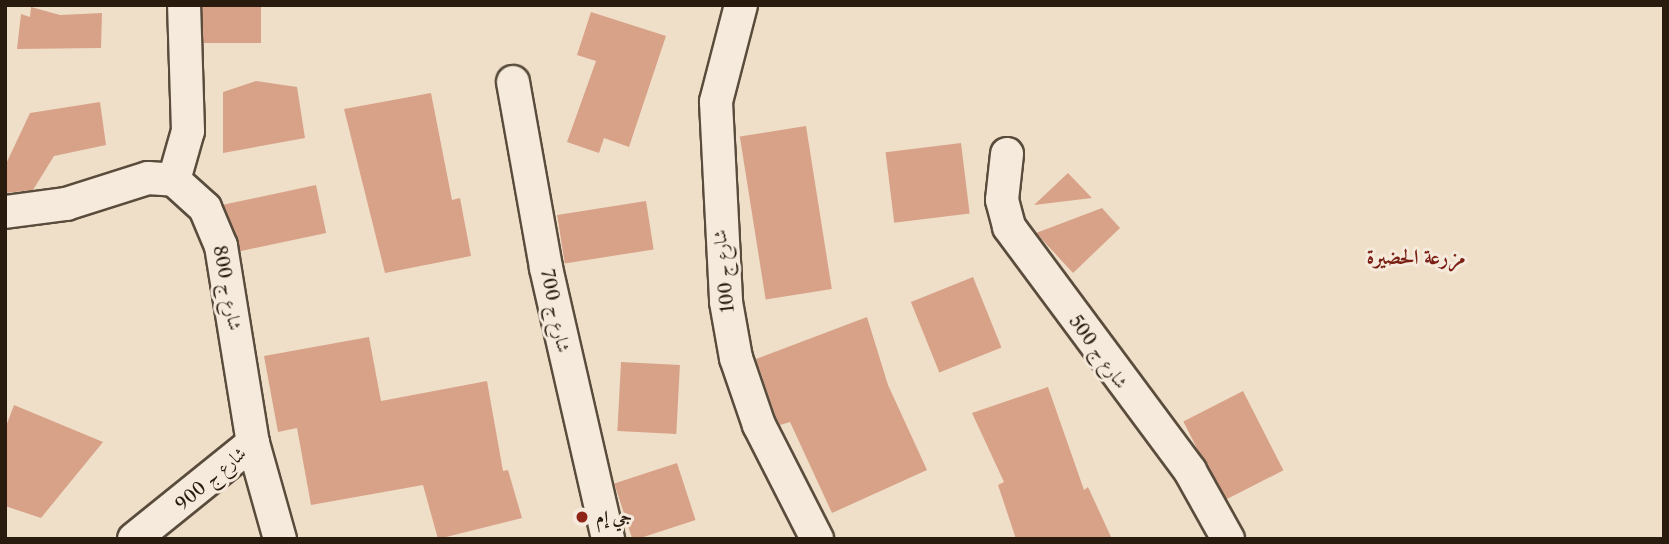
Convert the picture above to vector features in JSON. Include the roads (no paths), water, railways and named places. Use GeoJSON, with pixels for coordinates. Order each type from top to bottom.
{"type":"FeatureCollection","features":[{"type":"Feature","properties":{"kind":"street"},"geometry":{"type":"LineString","coordinates":[[5,212],[66,204],[148,178],[174,180],[188,131],[184,5]]}},
{"type":"Feature","properties":{"kind":"street","name":"شارع ج 100"},"geometry":{"type":"LineString","coordinates":[[741,5],[716,102],[726,302],[736,358],[760,425],[812,534]]}},
{"type":"Feature","properties":{"kind":"street","name":"شارع ج 700"},"geometry":{"type":"LineString","coordinates":[[513,82],[546,268],[608,539]]}},
{"type":"Feature","properties":{"kind":"street","name":"شارع ج 500"},"geometry":{"type":"LineString","coordinates":[[1007,154],[1002,200],[1009,227],[1191,471],[1228,539]]}},
{"type":"Feature","properties":{"kind":"street","name":"شارع ج 800"},"geometry":{"type":"LineString","coordinates":[[174,180],[205,208],[221,246],[253,443],[280,539]]}},
{"type":"Feature","properties":{"kind":"street","name":"شارع ج 900"},"geometry":{"type":"LineString","coordinates":[[134,539],[253,443]]}},
{"type":"Feature","properties":{"kind":"place","name":"جي إم"},"geometry":{"type":"Point","coordinates":[582,517]}},
{"type":"Feature","properties":{"kind":"district","name":"مزرعة الحضيرة"},"geometry":{"type":"Point","coordinates":[1416,257]}}]}
